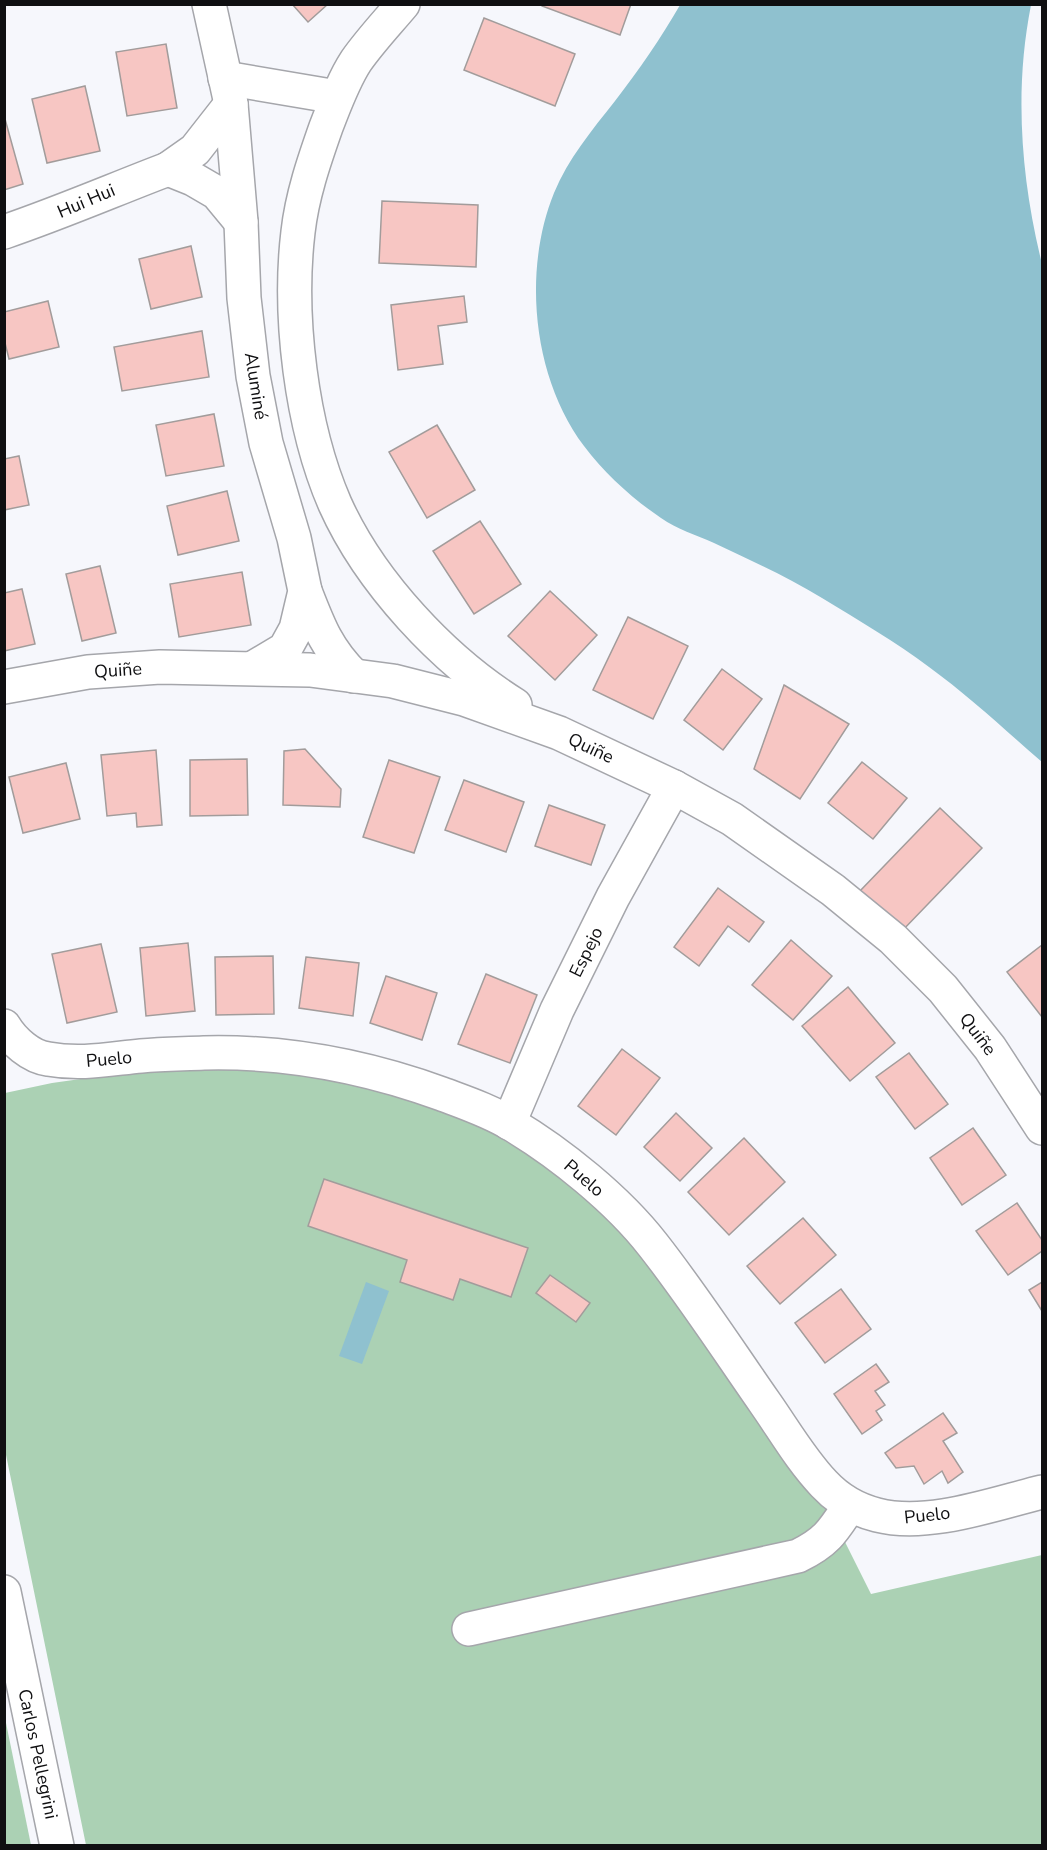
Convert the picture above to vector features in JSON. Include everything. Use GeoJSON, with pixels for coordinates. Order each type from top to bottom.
{"type":"FeatureCollection","features":[{"type":"Feature","properties":{"kind":"street","name":"Aluminé"},"geometry":{"type":"LineString","coordinates":[[209,4],[228,91],[241,222],[244,298],[253,376],[266,443],[294,538],[305,591],[296,629],[285,649],[253,668]]}},
{"type":"Feature","properties":{"kind":"street"},"geometry":{"type":"LineString","coordinates":[[403,4],[356,61],[337,97],[312,164],[298,230],[294,285],[300,363],[314,444],[335,504],[352,536],[374,570],[414,620],[450,658],[511,703],[559,733]]}},
{"type":"Feature","properties":{"kind":"street"},"geometry":{"type":"LineString","coordinates":[[228,91],[337,97]]}},
{"type":"Feature","properties":{"kind":"street","name":"Hui Hui"},"geometry":{"type":"LineString","coordinates":[[4,232],[56,215],[168,169],[195,150],[228,91]]}},
{"type":"Feature","properties":{"kind":"street"},"geometry":{"type":"LineString","coordinates":[[168,169],[193,179],[217,193],[241,222]]}},
{"type":"Feature","properties":{"kind":"street"},"geometry":{"type":"LineString","coordinates":[[305,591],[322,635],[339,661],[354,676]]}},
{"type":"Feature","properties":{"kind":"street"},"geometry":{"type":"LineString","coordinates":[[393,681],[404,674],[414,660],[419,643],[414,620]]}},
{"type":"Feature","properties":{"kind":"street","name":"Quiñe"},"geometry":{"type":"LineString","coordinates":[[4,687],[88,672],[160,667],[310,670],[393,681],[464,699],[559,733],[674,787],[732,819],[833,890],[893,939],[943,989],[990,1048],[1042,1128]]}},
{"type":"Feature","properties":{"kind":"street","name":"Espejo"},"geometry":{"type":"LineString","coordinates":[[509,1123],[567,990],[613,897],[674,787]]}},
{"type":"Feature","properties":{"kind":"street","name":"Puelo"},"geometry":{"type":"LineString","coordinates":[[4,1026],[23,1048],[43,1059],[102,1062],[141,1056],[206,1053],[273,1055],[344,1065],[416,1084],[474,1106],[509,1123],[583,1174],[651,1242],[693,1298],[800,1454],[825,1486],[850,1505],[876,1515],[908,1520],[957,1512],[1042,1492]]}},
{"type":"Feature","properties":{"kind":"street"},"geometry":{"type":"LineString","coordinates":[[469,1629],[798,1556],[817,1547],[829,1536],[850,1505]]}},
{"type":"Feature","properties":{"kind":"street","name":"Carlos Pellegrini"},"geometry":{"type":"LineString","coordinates":[[4,1592],[57,1845]]}},
{"type":"Feature","properties":{"kind":"green space"},"geometry":{"type":"Polygon","coordinates":[[[274,1067],[391,1086],[453,1109],[557,1173],[636,1244],[826,1504],[871,1594],[1042,1555],[1042,1845],[86,1845],[5,1450],[5,1093],[52,1083],[159,1068],[274,1067]]]}},
{"type":"Feature","properties":{"kind":"green space"},"geometry":{"type":"Polygon","coordinates":[[[5,1718],[31,1845],[5,1845],[5,1718]]]}},
{"type":"Feature","properties":{"kind":"water"},"geometry":{"type":"Polygon","coordinates":[[[680,5],[1031,5],[1021,102],[1029,200],[1042,264],[1042,762],[987,713],[890,640],[796,583],[674,525],[651,511],[601,466],[584,446],[567,419],[553,389],[538,324],[536,290],[538,256],[544,224],[554,193],[573,157],[641,66],[680,5]]]}},
{"type":"Feature","properties":{"kind":"water"},"geometry":{"type":"Polygon","coordinates":[[[366,1282],[389,1291],[362,1364],[339,1356],[366,1282]]]}},
{"type":"Feature","properties":{"kind":"building"},"geometry":{"type":"Polygon","coordinates":[[[292,4],[328,4],[308,22],[292,4]]]}},
{"type":"Feature","properties":{"kind":"building"},"geometry":{"type":"Polygon","coordinates":[[[542,4],[631,4],[620,35],[542,6],[542,4]]]}},
{"type":"Feature","properties":{"kind":"building"},"geometry":{"type":"Polygon","coordinates":[[[484,18],[575,54],[555,106],[464,70],[484,18]]]}},
{"type":"Feature","properties":{"kind":"building"},"geometry":{"type":"Polygon","coordinates":[[[166,44],[177,108],[127,116],[116,52],[166,44]]]}},
{"type":"Feature","properties":{"kind":"building"},"geometry":{"type":"Polygon","coordinates":[[[85,86],[100,151],[47,163],[32,99],[85,86]]]}},
{"type":"Feature","properties":{"kind":"building"},"geometry":{"type":"Polygon","coordinates":[[[4,120],[23,184],[4,190],[4,120]]]}},
{"type":"Feature","properties":{"kind":"building"},"geometry":{"type":"Polygon","coordinates":[[[382,201],[478,205],[476,267],[379,263],[382,201]]]}},
{"type":"Feature","properties":{"kind":"building"},"geometry":{"type":"Polygon","coordinates":[[[191,246],[202,297],[151,309],[139,259],[191,246]]]}},
{"type":"Feature","properties":{"kind":"building"},"geometry":{"type":"Polygon","coordinates":[[[464,296],[467,322],[438,326],[443,364],[398,370],[391,305],[464,296]]]}},
{"type":"Feature","properties":{"kind":"building"},"geometry":{"type":"Polygon","coordinates":[[[48,301],[59,347],[9,359],[4,339],[4,312],[48,301]]]}},
{"type":"Feature","properties":{"kind":"building"},"geometry":{"type":"Polygon","coordinates":[[[202,331],[209,377],[122,391],[114,347],[202,331]]]}},
{"type":"Feature","properties":{"kind":"building"},"geometry":{"type":"Polygon","coordinates":[[[214,414],[224,466],[166,476],[156,425],[214,414]]]}},
{"type":"Feature","properties":{"kind":"building"},"geometry":{"type":"Polygon","coordinates":[[[437,425],[475,490],[427,518],[389,452],[437,425]]]}},
{"type":"Feature","properties":{"kind":"building"},"geometry":{"type":"Polygon","coordinates":[[[19,456],[29,505],[4,510],[4,459],[19,456]]]}},
{"type":"Feature","properties":{"kind":"building"},"geometry":{"type":"Polygon","coordinates":[[[227,491],[239,541],[178,555],[167,506],[227,491]]]}},
{"type":"Feature","properties":{"kind":"building"},"geometry":{"type":"Polygon","coordinates":[[[480,521],[521,584],[474,614],[433,551],[480,521]]]}},
{"type":"Feature","properties":{"kind":"building"},"geometry":{"type":"Polygon","coordinates":[[[100,566],[116,633],[82,641],[66,574],[100,566]]]}},
{"type":"Feature","properties":{"kind":"building"},"geometry":{"type":"Polygon","coordinates":[[[242,572],[251,625],[179,637],[170,584],[242,572]]]}},
{"type":"Feature","properties":{"kind":"building"},"geometry":{"type":"Polygon","coordinates":[[[22,589],[35,644],[4,651],[4,593],[22,589]]]}},
{"type":"Feature","properties":{"kind":"building"},"geometry":{"type":"Polygon","coordinates":[[[550,591],[597,635],[555,680],[508,636],[550,591]]]}},
{"type":"Feature","properties":{"kind":"building"},"geometry":{"type":"Polygon","coordinates":[[[628,617],[688,646],[653,719],[593,690],[628,617]]]}},
{"type":"Feature","properties":{"kind":"building"},"geometry":{"type":"Polygon","coordinates":[[[722,669],[762,699],[723,750],[684,720],[722,669]]]}},
{"type":"Feature","properties":{"kind":"building"},"geometry":{"type":"Polygon","coordinates":[[[784,685],[849,724],[800,799],[754,769],[784,685]]]}},
{"type":"Feature","properties":{"kind":"building"},"geometry":{"type":"Polygon","coordinates":[[[305,749],[341,789],[340,807],[283,805],[284,751],[305,749]]]}},
{"type":"Feature","properties":{"kind":"building"},"geometry":{"type":"Polygon","coordinates":[[[156,750],[162,825],[137,827],[136,813],[107,816],[101,755],[156,750]]]}},
{"type":"Feature","properties":{"kind":"building"},"geometry":{"type":"Polygon","coordinates":[[[247,759],[248,815],[190,816],[190,760],[247,759]]]}},
{"type":"Feature","properties":{"kind":"building"},"geometry":{"type":"Polygon","coordinates":[[[389,760],[440,777],[414,853],[363,837],[389,760]]]}},
{"type":"Feature","properties":{"kind":"building"},"geometry":{"type":"Polygon","coordinates":[[[862,762],[907,798],[873,839],[828,803],[862,762]]]}},
{"type":"Feature","properties":{"kind":"building"},"geometry":{"type":"Polygon","coordinates":[[[66,763],[80,819],[23,833],[9,777],[66,763]]]}},
{"type":"Feature","properties":{"kind":"building"},"geometry":{"type":"Polygon","coordinates":[[[464,780],[524,802],[506,852],[445,830],[464,780]]]}},
{"type":"Feature","properties":{"kind":"building"},"geometry":{"type":"Polygon","coordinates":[[[549,805],[605,825],[591,865],[535,846],[549,805]]]}},
{"type":"Feature","properties":{"kind":"building"},"geometry":{"type":"Polygon","coordinates":[[[940,808],[982,848],[901,932],[859,892],[940,808]]]}},
{"type":"Feature","properties":{"kind":"building"},"geometry":{"type":"Polygon","coordinates":[[[718,888],[764,922],[749,942],[728,926],[699,966],[674,947],[718,888]]]}},
{"type":"Feature","properties":{"kind":"building"},"geometry":{"type":"Polygon","coordinates":[[[791,940],[832,976],[793,1020],[752,985],[791,940]]]}},
{"type":"Feature","properties":{"kind":"building"},"geometry":{"type":"Polygon","coordinates":[[[188,943],[195,1011],[146,1016],[140,948],[188,943]]]}},
{"type":"Feature","properties":{"kind":"building"},"geometry":{"type":"Polygon","coordinates":[[[101,944],[117,1012],[67,1023],[52,954],[101,944]]]}},
{"type":"Feature","properties":{"kind":"building"},"geometry":{"type":"Polygon","coordinates":[[[1042,945],[1042,1017],[1007,972],[1042,945]]]}},
{"type":"Feature","properties":{"kind":"building"},"geometry":{"type":"Polygon","coordinates":[[[273,956],[274,1014],[216,1015],[215,957],[273,956]]]}},
{"type":"Feature","properties":{"kind":"building"},"geometry":{"type":"Polygon","coordinates":[[[306,957],[359,963],[353,1016],[299,1008],[306,957]]]}},
{"type":"Feature","properties":{"kind":"building"},"geometry":{"type":"Polygon","coordinates":[[[486,974],[537,995],[510,1063],[458,1044],[486,974]]]}},
{"type":"Feature","properties":{"kind":"building"},"geometry":{"type":"Polygon","coordinates":[[[386,976],[437,993],[422,1040],[370,1023],[386,976]]]}},
{"type":"Feature","properties":{"kind":"building"},"geometry":{"type":"Polygon","coordinates":[[[848,987],[895,1043],[850,1081],[802,1026],[848,987]]]}},
{"type":"Feature","properties":{"kind":"building"},"geometry":{"type":"Polygon","coordinates":[[[622,1049],[660,1078],[616,1135],[578,1106],[622,1049]]]}},
{"type":"Feature","properties":{"kind":"building"},"geometry":{"type":"Polygon","coordinates":[[[909,1053],[948,1104],[915,1129],[876,1077],[909,1053]]]}},
{"type":"Feature","properties":{"kind":"building"},"geometry":{"type":"Polygon","coordinates":[[[676,1113],[712,1148],[680,1181],[644,1147],[676,1113]]]}},
{"type":"Feature","properties":{"kind":"building"},"geometry":{"type":"Polygon","coordinates":[[[973,1128],[1006,1175],[962,1205],[930,1158],[973,1128]]]}},
{"type":"Feature","properties":{"kind":"building"},"geometry":{"type":"Polygon","coordinates":[[[744,1138],[785,1182],[729,1235],[688,1192],[744,1138]]]}},
{"type":"Feature","properties":{"kind":"building"},"geometry":{"type":"Polygon","coordinates":[[[324,1179],[528,1248],[511,1297],[460,1279],[453,1300],[400,1282],[407,1260],[308,1226],[324,1179]]]}},
{"type":"Feature","properties":{"kind":"building"},"geometry":{"type":"Polygon","coordinates":[[[1017,1203],[1042,1240],[1042,1251],[1008,1275],[976,1231],[1017,1203]]]}},
{"type":"Feature","properties":{"kind":"building"},"geometry":{"type":"Polygon","coordinates":[[[803,1218],[836,1255],[780,1304],[747,1266],[803,1218]]]}},
{"type":"Feature","properties":{"kind":"building"},"geometry":{"type":"Polygon","coordinates":[[[550,1275],[590,1303],[576,1322],[536,1293],[550,1275]]]}},
{"type":"Feature","properties":{"kind":"building"},"geometry":{"type":"Polygon","coordinates":[[[1042,1282],[1042,1311],[1029,1290],[1042,1282]]]}},
{"type":"Feature","properties":{"kind":"building"},"geometry":{"type":"Polygon","coordinates":[[[841,1289],[871,1329],[825,1363],[795,1323],[841,1289]]]}},
{"type":"Feature","properties":{"kind":"building"},"geometry":{"type":"Polygon","coordinates":[[[876,1364],[889,1382],[875,1391],[885,1405],[876,1411],[882,1420],[862,1434],[834,1394],[876,1364]]]}},
{"type":"Feature","properties":{"kind":"building"},"geometry":{"type":"Polygon","coordinates":[[[943,1413],[957,1433],[943,1441],[963,1472],[948,1483],[942,1471],[924,1484],[914,1466],[896,1468],[885,1453],[943,1413]]]}}]}
